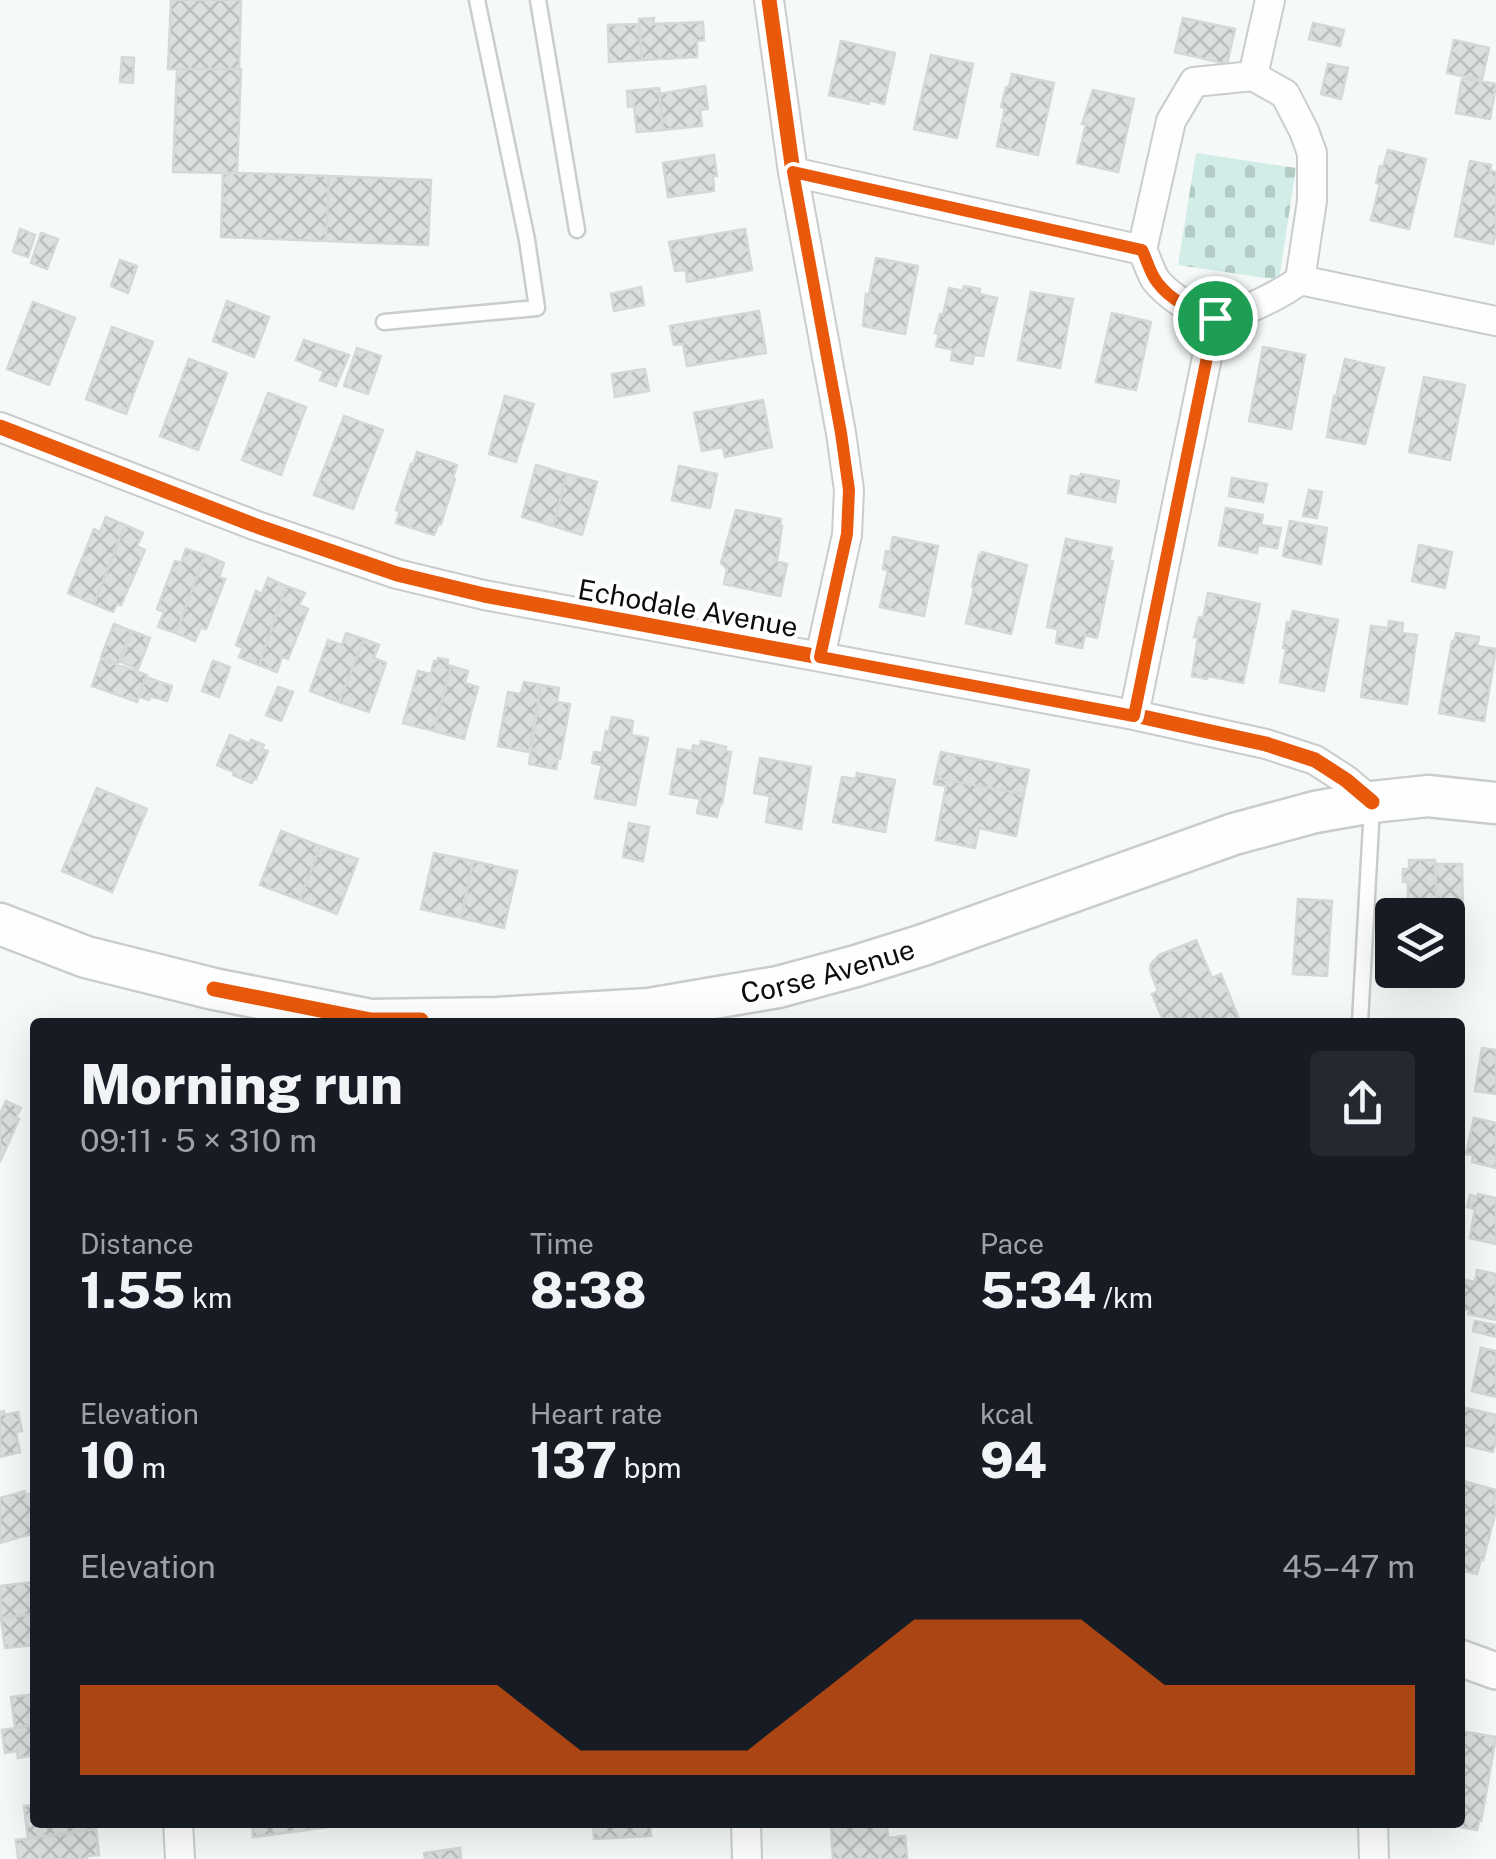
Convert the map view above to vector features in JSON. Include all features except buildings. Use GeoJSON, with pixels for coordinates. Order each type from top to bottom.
{"type":"FeatureCollection","features":[{"type":"Feature","properties":{"kind":"main road"},"geometry":{"type":"LineString","coordinates":[[1372,802],[1428,796],[1496,803]]}},
{"type":"Feature","properties":{"kind":"main road","name":"Corse Avenue"},"geometry":{"type":"LineString","coordinates":[[496,1018],[649,1009],[778,987],[922,946],[1234,834],[1315,812],[1372,802]]}},
{"type":"Feature","properties":{"kind":"main road","name":"Corse Avenue"},"geometry":{"type":"LineString","coordinates":[[0,924],[86,957],[357,1018]]}},
{"type":"Feature","properties":{"kind":"street"},"geometry":{"type":"LineString","coordinates":[[769,0],[793,172],[849,490],[847,534],[820,657]]}},
{"type":"Feature","properties":{"kind":"street"},"geometry":{"type":"LineString","coordinates":[[1253,76],[1270,0]]}},
{"type":"Feature","properties":{"kind":"street"},"geometry":{"type":"LineString","coordinates":[[1253,76],[1285,94],[1312,153],[1312,201],[1300,280],[1253,306],[1215,318],[1198,313],[1156,282],[1142,250],[1171,121],[1194,82],[1253,76]]}},
{"type":"Feature","properties":{"kind":"street"},"geometry":{"type":"LineString","coordinates":[[793,172],[1142,250]]}},
{"type":"Feature","properties":{"kind":"street"},"geometry":{"type":"LineString","coordinates":[[1300,280],[1496,321]]}},
{"type":"Feature","properties":{"kind":"street"},"geometry":{"type":"LineString","coordinates":[[1134,716],[1215,318]]}},
{"type":"Feature","properties":{"kind":"street","name":"Echodale Avenue"},"geometry":{"type":"LineString","coordinates":[[0,427],[254,525],[397,574],[502,598],[1266,744],[1315,760],[1372,802]]}},
{"type":"Feature","properties":{"kind":"street"},"geometry":{"type":"LineString","coordinates":[[1465,1660],[1496,1671]]}},
{"type":"Feature","properties":{"kind":"street"},"geometry":{"type":"LineString","coordinates":[[178,1828],[180,1859]]}},
{"type":"Feature","properties":{"kind":"street"},"geometry":{"type":"LineString","coordinates":[[746,1828],[747,1859]]}},
{"type":"Feature","properties":{"kind":"street"},"geometry":{"type":"LineString","coordinates":[[1373,1828],[1374,1859]]}},
{"type":"Feature","properties":{"kind":"lane"},"geometry":{"type":"LineString","coordinates":[[384,322],[537,308],[478,0]]}},
{"type":"Feature","properties":{"kind":"lane"},"geometry":{"type":"LineString","coordinates":[[538,0],[577,230]]}},
{"type":"Feature","properties":{"kind":"lane"},"geometry":{"type":"LineString","coordinates":[[1360,1018],[1372,802]]}},
{"type":"Feature","properties":{"kind":"green space"},"geometry":{"type":"Polygon","coordinates":[[[1196,153],[1296,168],[1279,280],[1178,265],[1196,153]]]}},
{"type":"Feature","properties":{"kind":"cycle path"},"geometry":{"type":"LineString","coordinates":[[769,0],[793,172],[849,490],[847,535],[820,657]]}},
{"type":"Feature","properties":{"kind":"cycle path"},"geometry":{"type":"LineString","coordinates":[[0,427],[254,525],[397,574],[484,595],[1134,715],[1266,744],[1315,760],[1372,802]]}},
{"type":"Feature","properties":{"kind":"cycle path"},"geometry":{"type":"LineString","coordinates":[[214,989],[361,1018]]}},
{"type":"Feature","properties":{"kind":"route"},"geometry":{"type":"LineString","coordinates":[[793,172],[1142,250],[1156,282],[1198,313],[1215,318],[1134,716],[820,657],[847,534],[849,490],[793,172]]}}]}
